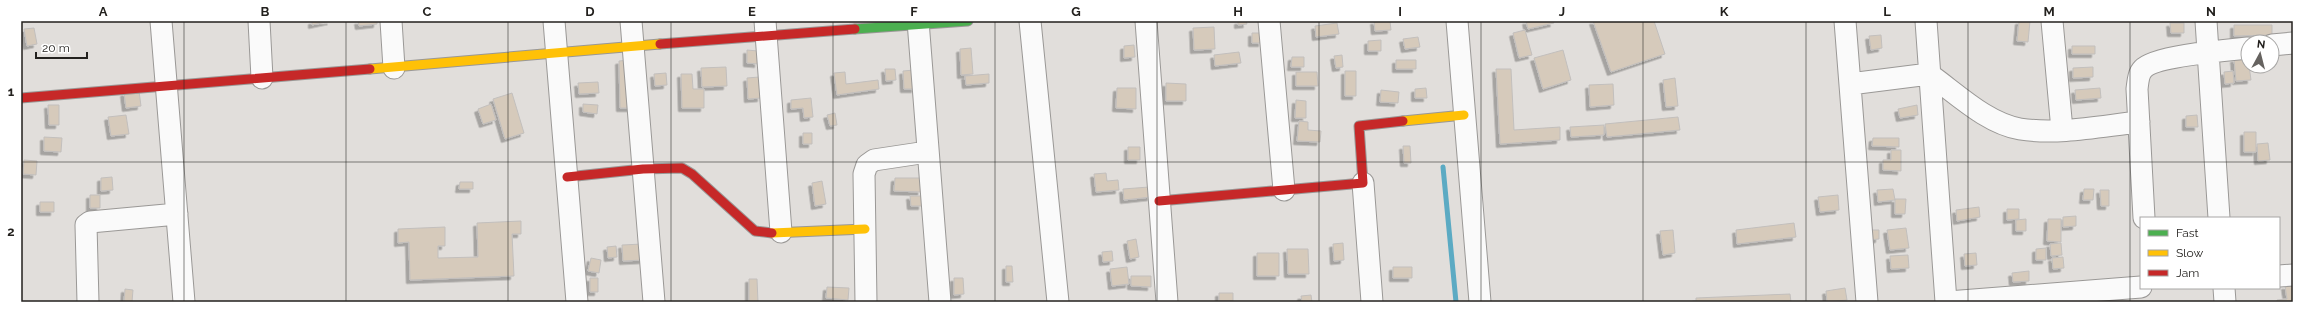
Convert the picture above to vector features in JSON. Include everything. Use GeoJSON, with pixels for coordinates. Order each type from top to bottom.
{"type":"FeatureCollection","features":[{"type":"Feature","properties":{"kind":"street"},"geometry":{"type":"LineString","coordinates":[[160,21],[184,302]]}},
{"type":"Feature","properties":{"kind":"street"},"geometry":{"type":"LineString","coordinates":[[259,21],[262,78]]}},
{"type":"Feature","properties":{"kind":"street"},"geometry":{"type":"LineString","coordinates":[[391,21],[394,68]]}},
{"type":"Feature","properties":{"kind":"street"},"geometry":{"type":"LineString","coordinates":[[554,21],[577,302]]}},
{"type":"Feature","properties":{"kind":"street"},"geometry":{"type":"LineString","coordinates":[[631,21],[654,302]]}},
{"type":"Feature","properties":{"kind":"street"},"geometry":{"type":"LineString","coordinates":[[21,98],[633,48],[765,28],[968,21]]}},
{"type":"Feature","properties":{"kind":"street"},"geometry":{"type":"LineString","coordinates":[[1030,21],[1058,302]]}},
{"type":"Feature","properties":{"kind":"street"},"geometry":{"type":"LineString","coordinates":[[1146,21],[1166,302]]}},
{"type":"Feature","properties":{"kind":"street"},"geometry":{"type":"LineString","coordinates":[[1269,21],[1284,190]]}},
{"type":"Feature","properties":{"kind":"street"},"geometry":{"type":"LineString","coordinates":[[1457,21],[1480,302]]}},
{"type":"Feature","properties":{"kind":"street"},"geometry":{"type":"LineString","coordinates":[[1845,21],[1867,302]]}},
{"type":"Feature","properties":{"kind":"street"},"geometry":{"type":"LineString","coordinates":[[1926,21],[1947,302],[2140,287]]}},
{"type":"Feature","properties":{"kind":"street"},"geometry":{"type":"LineString","coordinates":[[2052,21],[2062,130]]}},
{"type":"Feature","properties":{"kind":"street"},"geometry":{"type":"LineString","coordinates":[[2206,21],[2219,217]]}},
{"type":"Feature","properties":{"kind":"street"},"geometry":{"type":"LineString","coordinates":[[918,23],[940,302]]}},
{"type":"Feature","properties":{"kind":"street"},"geometry":{"type":"LineString","coordinates":[[765,28],[781,232]]}},
{"type":"Feature","properties":{"kind":"street"},"geometry":{"type":"LineString","coordinates":[[2280,44],[2293,43]]}},
{"type":"Feature","properties":{"kind":"street"},"geometry":{"type":"LineString","coordinates":[[2144,217],[2137,89],[2138,76],[2143,68],[2158,61],[2208,52],[2240,49]]}},
{"type":"Feature","properties":{"kind":"street"},"geometry":{"type":"LineString","coordinates":[[1850,84],[1929,74],[1980,111],[2019,129],[2062,130],[2139,122]]}},
{"type":"Feature","properties":{"kind":"street"},"geometry":{"type":"LineString","coordinates":[[1372,302],[1359,126],[1464,115]]}},
{"type":"Feature","properties":{"kind":"street"},"geometry":{"type":"LineString","coordinates":[[866,302],[864,174],[868,165],[874,160],[927,152]]}},
{"type":"Feature","properties":{"kind":"street"},"geometry":{"type":"LineString","coordinates":[[567,177],[644,169],[682,168],[688,170],[749,228],[762,233],[865,229]]}},
{"type":"Feature","properties":{"kind":"street"},"geometry":{"type":"LineString","coordinates":[[1159,201],[1363,183]]}},
{"type":"Feature","properties":{"kind":"street"},"geometry":{"type":"LineString","coordinates":[[84,301],[86,225],[90,222],[177,214]]}},
{"type":"Feature","properties":{"kind":"street"},"geometry":{"type":"LineString","coordinates":[[2280,276],[2293,275]]}},
{"type":"Feature","properties":{"kind":"street"},"geometry":{"type":"LineString","coordinates":[[2224,289],[2225,302]]}},
{"type":"Feature","properties":{"kind":"building"},"geometry":{"type":"Polygon","coordinates":[[[312,21],[331,21],[312,25],[312,21]]]}},
{"type":"Feature","properties":{"kind":"building"},"geometry":{"type":"Polygon","coordinates":[[[358,21],[377,21],[377,24],[359,26],[358,21]]]}},
{"type":"Feature","properties":{"kind":"building"},"geometry":{"type":"Polygon","coordinates":[[[1238,21],[1246,21],[1247,24],[1238,25],[1238,21]]]}},
{"type":"Feature","properties":{"kind":"building"},"geometry":{"type":"Polygon","coordinates":[[[1374,21],[1390,21],[1391,30],[1375,31],[1374,21]]]}},
{"type":"Feature","properties":{"kind":"building"},"geometry":{"type":"Polygon","coordinates":[[[1526,21],[1553,21],[1554,23],[1528,29],[1526,21]]]}},
{"type":"Feature","properties":{"kind":"building"},"geometry":{"type":"Polygon","coordinates":[[[1593,21],[1654,21],[1665,54],[1611,72],[1593,21]]]}},
{"type":"Feature","properties":{"kind":"building"},"geometry":{"type":"Polygon","coordinates":[[[2019,21],[2030,21],[2028,42],[2017,41],[2019,21]]]}},
{"type":"Feature","properties":{"kind":"building"},"geometry":{"type":"Polygon","coordinates":[[[1337,23],[1339,34],[1316,37],[1315,26],[1337,23]]]}},
{"type":"Feature","properties":{"kind":"building"},"geometry":{"type":"Polygon","coordinates":[[[2170,23],[2184,23],[2184,33],[2171,33],[2170,23]]]}},
{"type":"Feature","properties":{"kind":"building"},"geometry":{"type":"Polygon","coordinates":[[[2234,25],[2272,25],[2272,34],[2240,34],[2240,36],[2234,36],[2234,25]]]}},
{"type":"Feature","properties":{"kind":"building"},"geometry":{"type":"Polygon","coordinates":[[[1214,27],[1215,49],[1194,50],[1193,28],[1214,27]]]}},
{"type":"Feature","properties":{"kind":"building"},"geometry":{"type":"Polygon","coordinates":[[[34,28],[37,44],[27,46],[24,29],[34,28]]]}},
{"type":"Feature","properties":{"kind":"building"},"geometry":{"type":"Polygon","coordinates":[[[1525,30],[1532,55],[1519,58],[1513,33],[1525,30]]]}},
{"type":"Feature","properties":{"kind":"building"},"geometry":{"type":"Polygon","coordinates":[[[1252,33],[1261,33],[1262,43],[1252,43],[1252,33]]]}},
{"type":"Feature","properties":{"kind":"building"},"geometry":{"type":"Polygon","coordinates":[[[1881,35],[1882,48],[1871,50],[1869,36],[1881,35]]]}},
{"type":"Feature","properties":{"kind":"building"},"geometry":{"type":"Polygon","coordinates":[[[1418,37],[1420,47],[1405,49],[1403,39],[1418,37]]]}},
{"type":"Feature","properties":{"kind":"building"},"geometry":{"type":"Polygon","coordinates":[[[1381,40],[1381,51],[1368,51],[1368,41],[1381,40]]]}},
{"type":"Feature","properties":{"kind":"building"},"geometry":{"type":"Polygon","coordinates":[[[1134,45],[1135,57],[1124,58],[1124,46],[1134,45]]]}},
{"type":"Feature","properties":{"kind":"building"},"geometry":{"type":"Polygon","coordinates":[[[2072,46],[2095,46],[2095,54],[2072,54],[2072,46]]]}},
{"type":"Feature","properties":{"kind":"building"},"geometry":{"type":"Polygon","coordinates":[[[971,48],[973,74],[961,75],[960,49],[971,48]]]}},
{"type":"Feature","properties":{"kind":"building"},"geometry":{"type":"Polygon","coordinates":[[[747,50],[758,51],[758,64],[747,63],[747,50]]]}},
{"type":"Feature","properties":{"kind":"building"},"geometry":{"type":"Polygon","coordinates":[[[1563,50],[1571,80],[1543,89],[1534,58],[1563,50]]]}},
{"type":"Feature","properties":{"kind":"building"},"geometry":{"type":"Polygon","coordinates":[[[1239,52],[1241,63],[1215,66],[1214,55],[1239,52]]]}},
{"type":"Feature","properties":{"kind":"building"},"geometry":{"type":"Polygon","coordinates":[[[1342,55],[1343,67],[1336,68],[1334,56],[1342,55]]]}},
{"type":"Feature","properties":{"kind":"building"},"geometry":{"type":"Polygon","coordinates":[[[1292,57],[1304,57],[1304,67],[1291,67],[1292,57]]]}},
{"type":"Feature","properties":{"kind":"building"},"geometry":{"type":"Polygon","coordinates":[[[2234,59],[2240,59],[2240,74],[2250,74],[2251,80],[2236,81],[2234,59]]]}},
{"type":"Feature","properties":{"kind":"building"},"geometry":{"type":"Polygon","coordinates":[[[629,60],[631,108],[620,108],[619,61],[629,60]]]}},
{"type":"Feature","properties":{"kind":"building"},"geometry":{"type":"Polygon","coordinates":[[[1396,60],[1416,60],[1416,69],[1396,69],[1396,60]]]}},
{"type":"Feature","properties":{"kind":"building"},"geometry":{"type":"Polygon","coordinates":[[[726,67],[727,86],[702,87],[701,68],[726,67]]]}},
{"type":"Feature","properties":{"kind":"building"},"geometry":{"type":"Polygon","coordinates":[[[2093,67],[2093,77],[2073,78],[2073,68],[2093,67]]]}},
{"type":"Feature","properties":{"kind":"building"},"geometry":{"type":"Polygon","coordinates":[[[885,69],[895,69],[896,80],[886,81],[885,69]]]}},
{"type":"Feature","properties":{"kind":"building"},"geometry":{"type":"Polygon","coordinates":[[[1496,69],[1511,69],[1514,130],[1560,127],[1560,140],[1500,144],[1496,69]]]}},
{"type":"Feature","properties":{"kind":"building"},"geometry":{"type":"Polygon","coordinates":[[[914,70],[915,89],[904,89],[903,71],[914,70]]]}},
{"type":"Feature","properties":{"kind":"building"},"geometry":{"type":"Polygon","coordinates":[[[1345,71],[1356,71],[1356,96],[1345,96],[1345,71]]]}},
{"type":"Feature","properties":{"kind":"building"},"geometry":{"type":"Polygon","coordinates":[[[2233,71],[2234,83],[2225,84],[2224,72],[2233,71]]]}},
{"type":"Feature","properties":{"kind":"building"},"geometry":{"type":"Polygon","coordinates":[[[845,72],[846,84],[878,80],[879,89],[837,95],[834,73],[845,72]]]}},
{"type":"Feature","properties":{"kind":"building"},"geometry":{"type":"Polygon","coordinates":[[[1296,72],[1317,72],[1318,86],[1296,86],[1296,72]]]}},
{"type":"Feature","properties":{"kind":"building"},"geometry":{"type":"Polygon","coordinates":[[[666,73],[667,85],[655,86],[654,74],[666,73]]]}},
{"type":"Feature","properties":{"kind":"building"},"geometry":{"type":"Polygon","coordinates":[[[681,74],[692,74],[693,89],[704,89],[704,108],[682,108],[681,74]]]}},
{"type":"Feature","properties":{"kind":"building"},"geometry":{"type":"Polygon","coordinates":[[[989,74],[989,83],[966,85],[965,76],[989,74]]]}},
{"type":"Feature","properties":{"kind":"building"},"geometry":{"type":"Polygon","coordinates":[[[759,77],[761,98],[748,99],[747,78],[759,77]]]}},
{"type":"Feature","properties":{"kind":"building"},"geometry":{"type":"Polygon","coordinates":[[[1675,78],[1678,106],[1666,107],[1663,80],[1675,78]]]}},
{"type":"Feature","properties":{"kind":"building"},"geometry":{"type":"Polygon","coordinates":[[[598,82],[599,93],[579,94],[578,83],[598,82]]]}},
{"type":"Feature","properties":{"kind":"building"},"geometry":{"type":"Polygon","coordinates":[[[1166,83],[1186,84],[1186,101],[1166,101],[1166,83]]]}},
{"type":"Feature","properties":{"kind":"building"},"geometry":{"type":"Polygon","coordinates":[[[1613,84],[1614,105],[1590,107],[1589,85],[1613,84]]]}},
{"type":"Feature","properties":{"kind":"building"},"geometry":{"type":"Polygon","coordinates":[[[1117,88],[1136,88],[1136,109],[1116,108],[1117,88]]]}},
{"type":"Feature","properties":{"kind":"building"},"geometry":{"type":"Polygon","coordinates":[[[1426,88],[1427,98],[1415,98],[1415,89],[1426,88]]]}},
{"type":"Feature","properties":{"kind":"building"},"geometry":{"type":"Polygon","coordinates":[[[2100,88],[2101,98],[2076,100],[2075,90],[2100,88]]]}},
{"type":"Feature","properties":{"kind":"building"},"geometry":{"type":"Polygon","coordinates":[[[1381,90],[1399,92],[1398,103],[1380,102],[1381,90]]]}},
{"type":"Feature","properties":{"kind":"building"},"geometry":{"type":"Polygon","coordinates":[[[139,91],[141,106],[126,108],[124,93],[139,91]]]}},
{"type":"Feature","properties":{"kind":"building"},"geometry":{"type":"Polygon","coordinates":[[[512,93],[524,133],[505,139],[493,99],[512,93]]]}},
{"type":"Feature","properties":{"kind":"building"},"geometry":{"type":"Polygon","coordinates":[[[811,98],[813,117],[804,118],[803,108],[791,109],[791,100],[811,98]]]}},
{"type":"Feature","properties":{"kind":"building"},"geometry":{"type":"Polygon","coordinates":[[[1296,100],[1306,101],[1306,118],[1295,118],[1296,100]]]}},
{"type":"Feature","properties":{"kind":"building"},"geometry":{"type":"Polygon","coordinates":[[[491,104],[496,120],[483,124],[478,109],[491,104]]]}},
{"type":"Feature","properties":{"kind":"building"},"geometry":{"type":"Polygon","coordinates":[[[583,104],[598,105],[597,114],[583,112],[583,104]]]}},
{"type":"Feature","properties":{"kind":"building"},"geometry":{"type":"Polygon","coordinates":[[[48,105],[59,105],[59,125],[49,125],[48,105]]]}},
{"type":"Feature","properties":{"kind":"building"},"geometry":{"type":"Polygon","coordinates":[[[1917,105],[1918,115],[1900,118],[1898,109],[1917,105]]]}},
{"type":"Feature","properties":{"kind":"building"},"geometry":{"type":"Polygon","coordinates":[[[835,113],[837,125],[830,126],[827,115],[835,113]]]}},
{"type":"Feature","properties":{"kind":"building"},"geometry":{"type":"Polygon","coordinates":[[[126,115],[129,134],[111,136],[108,117],[126,115]]]}},
{"type":"Feature","properties":{"kind":"building"},"geometry":{"type":"Polygon","coordinates":[[[2197,115],[2198,127],[2186,127],[2186,116],[2197,115]]]}},
{"type":"Feature","properties":{"kind":"building"},"geometry":{"type":"Polygon","coordinates":[[[1678,117],[1680,130],[1607,137],[1605,124],[1678,117]]]}},
{"type":"Feature","properties":{"kind":"building"},"geometry":{"type":"Polygon","coordinates":[[[1299,121],[1308,122],[1308,130],[1321,131],[1320,142],[1297,141],[1299,121]]]}},
{"type":"Feature","properties":{"kind":"building"},"geometry":{"type":"Polygon","coordinates":[[[1604,125],[1604,135],[1571,137],[1570,127],[1604,125]]]}},
{"type":"Feature","properties":{"kind":"building"},"geometry":{"type":"Polygon","coordinates":[[[2244,132],[2256,132],[2256,152],[2244,152],[2244,132]]]}},
{"type":"Feature","properties":{"kind":"building"},"geometry":{"type":"Polygon","coordinates":[[[803,133],[812,133],[812,144],[803,144],[803,133]]]}},
{"type":"Feature","properties":{"kind":"building"},"geometry":{"type":"Polygon","coordinates":[[[44,137],[62,138],[61,152],[44,151],[44,137]]]}},
{"type":"Feature","properties":{"kind":"building"},"geometry":{"type":"Polygon","coordinates":[[[1873,138],[1899,138],[1899,147],[1872,146],[1873,138]]]}},
{"type":"Feature","properties":{"kind":"building"},"geometry":{"type":"Polygon","coordinates":[[[2268,143],[2270,160],[2258,161],[2257,144],[2268,143]]]}},
{"type":"Feature","properties":{"kind":"building"},"geometry":{"type":"Polygon","coordinates":[[[1403,146],[1410,146],[1411,163],[1404,163],[1403,146]]]}},
{"type":"Feature","properties":{"kind":"building"},"geometry":{"type":"Polygon","coordinates":[[[1128,147],[1140,147],[1140,160],[1128,160],[1128,147]]]}},
{"type":"Feature","properties":{"kind":"building"},"geometry":{"type":"Polygon","coordinates":[[[1891,150],[1901,150],[1901,171],[1883,170],[1883,160],[1891,160],[1891,150]]]}},
{"type":"Feature","properties":{"kind":"building"},"geometry":{"type":"Polygon","coordinates":[[[24,160],[37,161],[36,175],[23,174],[24,160]]]}},
{"type":"Feature","properties":{"kind":"building"},"geometry":{"type":"Polygon","coordinates":[[[1106,173],[1107,181],[1118,180],[1119,190],[1096,192],[1094,174],[1106,173]]]}},
{"type":"Feature","properties":{"kind":"building"},"geometry":{"type":"Polygon","coordinates":[[[112,177],[113,190],[101,191],[101,178],[112,177]]]}},
{"type":"Feature","properties":{"kind":"building"},"geometry":{"type":"Polygon","coordinates":[[[895,178],[922,178],[921,192],[894,191],[895,178]]]}},
{"type":"Feature","properties":{"kind":"building"},"geometry":{"type":"Polygon","coordinates":[[[822,181],[826,204],[815,206],[812,183],[822,181]]]}},
{"type":"Feature","properties":{"kind":"building"},"geometry":{"type":"Polygon","coordinates":[[[460,182],[473,182],[473,189],[459,189],[460,182]]]}},
{"type":"Feature","properties":{"kind":"building"},"geometry":{"type":"Polygon","coordinates":[[[1149,187],[1151,197],[1124,200],[1123,189],[1149,187]]]}},
{"type":"Feature","properties":{"kind":"building"},"geometry":{"type":"Polygon","coordinates":[[[1893,189],[1895,200],[1878,202],[1877,190],[1893,189]]]}},
{"type":"Feature","properties":{"kind":"building"},"geometry":{"type":"Polygon","coordinates":[[[2084,189],[2094,189],[2093,200],[2083,200],[2084,189]]]}},
{"type":"Feature","properties":{"kind":"building"},"geometry":{"type":"Polygon","coordinates":[[[2100,190],[2109,190],[2109,206],[2101,206],[2100,190]]]}},
{"type":"Feature","properties":{"kind":"building"},"geometry":{"type":"Polygon","coordinates":[[[90,195],[100,195],[100,208],[90,208],[90,195]]]}},
{"type":"Feature","properties":{"kind":"building"},"geometry":{"type":"Polygon","coordinates":[[[1838,195],[1839,210],[1820,212],[1818,197],[1838,195]]]}},
{"type":"Feature","properties":{"kind":"building"},"geometry":{"type":"Polygon","coordinates":[[[910,196],[922,196],[922,206],[911,206],[910,196]]]}},
{"type":"Feature","properties":{"kind":"building"},"geometry":{"type":"Polygon","coordinates":[[[1895,199],[1906,199],[1905,214],[1895,214],[1895,199]]]}},
{"type":"Feature","properties":{"kind":"building"},"geometry":{"type":"Polygon","coordinates":[[[40,202],[54,202],[54,212],[40,212],[40,202]]]}},
{"type":"Feature","properties":{"kind":"building"},"geometry":{"type":"Polygon","coordinates":[[[1979,207],[1980,217],[1957,221],[1956,210],[1979,207]]]}},
{"type":"Feature","properties":{"kind":"building"},"geometry":{"type":"Polygon","coordinates":[[[2007,209],[2019,209],[2019,219],[2007,220],[2007,209]]]}},
{"type":"Feature","properties":{"kind":"building"},"geometry":{"type":"Polygon","coordinates":[[[2076,216],[2076,226],[2063,227],[2063,217],[2076,216]]]}},
{"type":"Feature","properties":{"kind":"building"},"geometry":{"type":"Polygon","coordinates":[[[2026,219],[2026,231],[2016,231],[2016,220],[2026,219]]]}},
{"type":"Feature","properties":{"kind":"building"},"geometry":{"type":"Polygon","coordinates":[[[2048,219],[2061,219],[2061,242],[2047,241],[2048,219]]]}},
{"type":"Feature","properties":{"kind":"building"},"geometry":{"type":"Polygon","coordinates":[[[521,221],[521,234],[512,234],[514,276],[410,280],[409,242],[398,243],[398,229],[445,227],[445,246],[438,246],[438,258],[478,257],[477,223],[521,221]]]}},
{"type":"Feature","properties":{"kind":"building"},"geometry":{"type":"Polygon","coordinates":[[[1794,223],[1796,237],[1737,244],[1736,230],[1794,223]]]}},
{"type":"Feature","properties":{"kind":"building"},"geometry":{"type":"Polygon","coordinates":[[[1906,228],[1909,248],[1890,250],[1887,230],[1906,228]]]}},
{"type":"Feature","properties":{"kind":"building"},"geometry":{"type":"Polygon","coordinates":[[[1673,230],[1675,253],[1663,255],[1660,231],[1673,230]]]}},
{"type":"Feature","properties":{"kind":"building"},"geometry":{"type":"Polygon","coordinates":[[[1869,230],[1879,230],[1879,239],[1869,240],[1869,230]]]}},
{"type":"Feature","properties":{"kind":"building"},"geometry":{"type":"Polygon","coordinates":[[[1136,239],[1139,257],[1130,259],[1127,241],[1136,239]]]}},
{"type":"Feature","properties":{"kind":"building"},"geometry":{"type":"Polygon","coordinates":[[[1343,243],[1344,260],[1334,261],[1333,244],[1343,243]]]}},
{"type":"Feature","properties":{"kind":"building"},"geometry":{"type":"Polygon","coordinates":[[[2061,243],[2062,255],[2051,256],[2050,244],[2061,243]]]}},
{"type":"Feature","properties":{"kind":"building"},"geometry":{"type":"Polygon","coordinates":[[[642,244],[643,260],[623,261],[622,245],[642,244]]]}},
{"type":"Feature","properties":{"kind":"building"},"geometry":{"type":"Polygon","coordinates":[[[616,246],[617,257],[608,258],[607,247],[616,246]]]}},
{"type":"Feature","properties":{"kind":"building"},"geometry":{"type":"Polygon","coordinates":[[[2046,248],[2046,260],[2036,260],[2036,249],[2046,248]]]}},
{"type":"Feature","properties":{"kind":"building"},"geometry":{"type":"Polygon","coordinates":[[[1287,249],[1308,249],[1309,274],[1288,274],[1287,249]]]}},
{"type":"Feature","properties":{"kind":"building"},"geometry":{"type":"Polygon","coordinates":[[[1112,251],[1113,261],[1103,262],[1102,252],[1112,251]]]}},
{"type":"Feature","properties":{"kind":"building"},"geometry":{"type":"Polygon","coordinates":[[[1257,253],[1279,253],[1279,276],[1257,276],[1257,253]]]}},
{"type":"Feature","properties":{"kind":"building"},"geometry":{"type":"Polygon","coordinates":[[[1976,253],[1977,265],[1965,266],[1964,254],[1976,253]]]}},
{"type":"Feature","properties":{"kind":"building"},"geometry":{"type":"Polygon","coordinates":[[[1908,255],[1909,268],[1891,269],[1890,256],[1908,255]]]}},
{"type":"Feature","properties":{"kind":"building"},"geometry":{"type":"Polygon","coordinates":[[[2063,257],[2064,268],[2053,269],[2052,258],[2063,257]]]}},
{"type":"Feature","properties":{"kind":"building"},"geometry":{"type":"Polygon","coordinates":[[[591,258],[601,260],[599,273],[588,271],[591,258]]]}},
{"type":"Feature","properties":{"kind":"building"},"geometry":{"type":"Polygon","coordinates":[[[1006,266],[1012,266],[1013,282],[1006,282],[1006,266]]]}},
{"type":"Feature","properties":{"kind":"building"},"geometry":{"type":"Polygon","coordinates":[[[1127,267],[1129,284],[1112,286],[1110,269],[1127,267]]]}},
{"type":"Feature","properties":{"kind":"building"},"geometry":{"type":"Polygon","coordinates":[[[1393,267],[1412,267],[1412,278],[1393,278],[1393,267]]]}},
{"type":"Feature","properties":{"kind":"building"},"geometry":{"type":"Polygon","coordinates":[[[2029,271],[2029,281],[2013,282],[2012,273],[2029,271]]]}},
{"type":"Feature","properties":{"kind":"building"},"geometry":{"type":"Polygon","coordinates":[[[1131,276],[1151,276],[1151,287],[1131,286],[1131,276]]]}},
{"type":"Feature","properties":{"kind":"building"},"geometry":{"type":"Polygon","coordinates":[[[590,278],[598,278],[598,292],[590,292],[590,278]]]}},
{"type":"Feature","properties":{"kind":"building"},"geometry":{"type":"Polygon","coordinates":[[[954,278],[963,278],[964,294],[954,295],[954,278]]]}},
{"type":"Feature","properties":{"kind":"building"},"geometry":{"type":"Polygon","coordinates":[[[749,279],[757,279],[758,302],[749,302],[749,279]]]}},
{"type":"Feature","properties":{"kind":"building"},"geometry":{"type":"Polygon","coordinates":[[[2285,286],[2293,286],[2293,302],[2277,302],[2277,300],[2287,299],[2285,286]]]}},
{"type":"Feature","properties":{"kind":"building"},"geometry":{"type":"Polygon","coordinates":[[[827,287],[849,288],[848,300],[826,298],[827,287]]]}},
{"type":"Feature","properties":{"kind":"building"},"geometry":{"type":"Polygon","coordinates":[[[1845,288],[1847,300],[1827,302],[1826,291],[1845,288]]]}},
{"type":"Feature","properties":{"kind":"building"},"geometry":{"type":"Polygon","coordinates":[[[125,289],[133,290],[132,302],[124,302],[125,289]]]}},
{"type":"Feature","properties":{"kind":"building"},"geometry":{"type":"Polygon","coordinates":[[[1219,293],[1233,293],[1233,301],[1219,301],[1219,293]]]}},
{"type":"Feature","properties":{"kind":"building"},"geometry":{"type":"Polygon","coordinates":[[[1790,294],[1791,302],[1696,302],[1696,298],[1790,294]]]}},
{"type":"Feature","properties":{"kind":"building"},"geometry":{"type":"Polygon","coordinates":[[[1311,295],[1312,302],[1302,302],[1301,296],[1311,295]]]}},
{"type":"Feature","properties":{"kind":"waterway"},"geometry":{"type":"LineString","coordinates":[[1443,167],[1456,302]]}},
{"type":"Feature","properties":{"kind":"traffic: fast"},"geometry":{"type":"LineString","coordinates":[[855,29],[968,21]]}},
{"type":"Feature","properties":{"kind":"traffic: slow"},"geometry":{"type":"LineString","coordinates":[[370,69],[660,44]]}},
{"type":"Feature","properties":{"kind":"traffic: slow"},"geometry":{"type":"LineString","coordinates":[[1403,121],[1464,115]]}},
{"type":"Feature","properties":{"kind":"traffic: slow"},"geometry":{"type":"LineString","coordinates":[[772,233],[865,229]]}},
{"type":"Feature","properties":{"kind":"traffic: jam"},"geometry":{"type":"LineString","coordinates":[[660,44],[855,29]]}},
{"type":"Feature","properties":{"kind":"traffic: jam"},"geometry":{"type":"LineString","coordinates":[[21,98],[370,69]]}},
{"type":"Feature","properties":{"kind":"traffic: jam"},"geometry":{"type":"LineString","coordinates":[[1159,201],[1363,183],[1359,126],[1403,121]]}},
{"type":"Feature","properties":{"kind":"traffic: jam"},"geometry":{"type":"LineString","coordinates":[[567,177],[643,169],[682,168],[692,174],[755,231],[772,233]]}}]}
